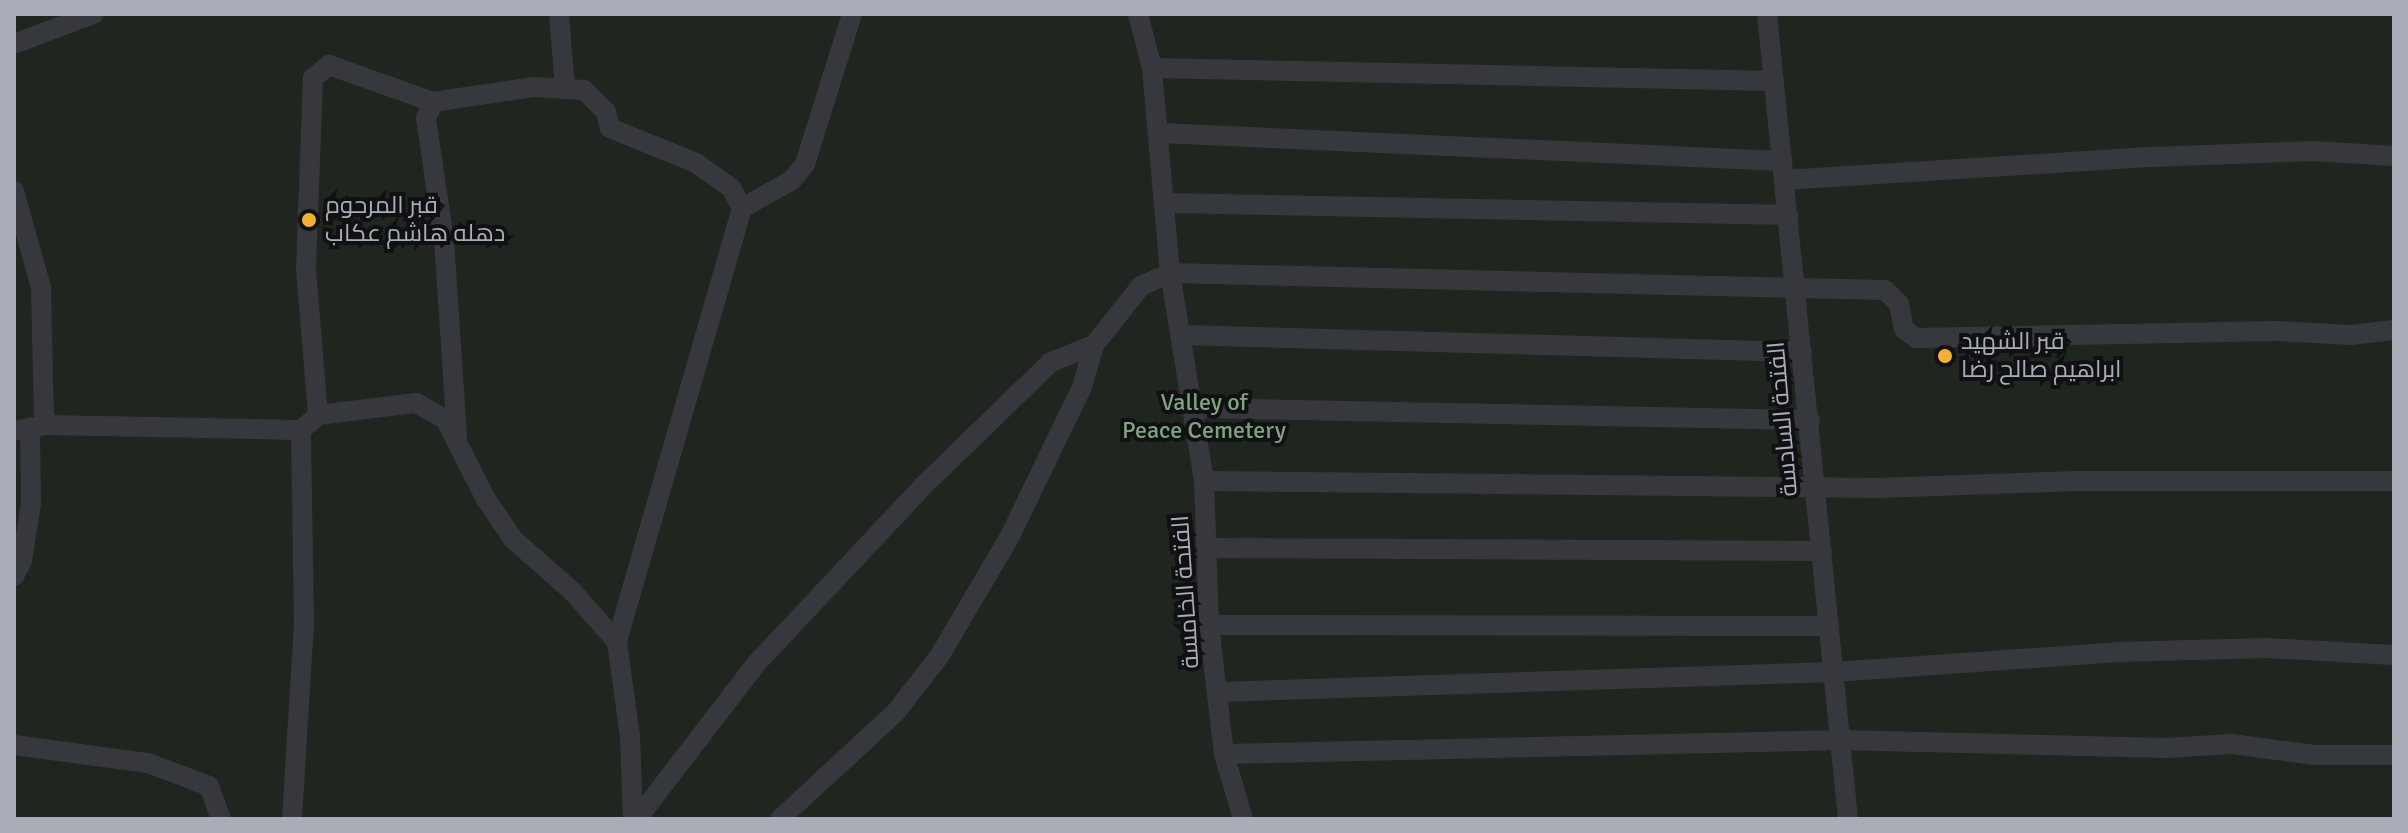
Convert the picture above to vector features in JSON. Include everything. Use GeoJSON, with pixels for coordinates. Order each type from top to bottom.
{"type":"FeatureCollection","features":[{"type":"Feature","properties":{"kind":"street"},"geometry":{"type":"LineString","coordinates":[[14,44],[93,14]]}},
{"type":"Feature","properties":{"kind":"street"},"geometry":{"type":"LineString","coordinates":[[559,14],[565,89]]}},
{"type":"Feature","properties":{"kind":"street"},"geometry":{"type":"LineString","coordinates":[[635,819],[630,737],[617,642],[742,208],[792,180],[805,164],[852,14]]}},
{"type":"Feature","properties":{"kind":"street","name":"الفتحة الخامسة"},"geometry":{"type":"LineString","coordinates":[[1138,14],[1152,68],[1161,133],[1170,273],[1204,481],[1209,625],[1220,692],[1224,754],[1243,819]]}},
{"type":"Feature","properties":{"kind":"street","name":"الفتحة السادسة"},"geometry":{"type":"LineString","coordinates":[[1767,14],[1798,285],[1848,819]]}},
{"type":"Feature","properties":{"kind":"street"},"geometry":{"type":"LineString","coordinates":[[318,415],[306,268],[313,78],[329,65],[433,102],[533,87],[584,90],[606,112],[610,128],[696,163],[731,188],[742,208]]}},
{"type":"Feature","properties":{"kind":"street"},"geometry":{"type":"LineString","coordinates":[[1152,68],[1774,81]]}},
{"type":"Feature","properties":{"kind":"street"},"geometry":{"type":"LineString","coordinates":[[433,102],[426,118],[444,241],[457,436]]}},
{"type":"Feature","properties":{"kind":"street"},"geometry":{"type":"LineString","coordinates":[[1161,133],[1783,171],[2312,151],[2394,156]]}},
{"type":"Feature","properties":{"kind":"street"},"geometry":{"type":"LineString","coordinates":[[14,191],[41,288],[30,429],[31,503],[22,561],[14,576]]}},
{"type":"Feature","properties":{"kind":"street"},"geometry":{"type":"LineString","coordinates":[[1165,203],[1788,215]]}},
{"type":"Feature","properties":{"kind":"street"},"geometry":{"type":"LineString","coordinates":[[780,819],[896,712],[940,655],[1009,538],[1082,387],[1094,345],[1141,286],[1170,273],[1798,285],[1885,290],[1895,295],[1904,329],[1916,338],[2277,331],[2351,335],[2394,330]]}},
{"type":"Feature","properties":{"kind":"street"},"geometry":{"type":"LineString","coordinates":[[1182,335],[1802,352]]}},
{"type":"Feature","properties":{"kind":"street"},"geometry":{"type":"LineString","coordinates":[[635,819],[756,664],[922,487],[1051,362],[1094,345]]}},
{"type":"Feature","properties":{"kind":"street"},"geometry":{"type":"LineString","coordinates":[[30,429],[301,430],[318,415],[416,403],[445,419],[457,436],[486,499],[513,539],[572,591],[617,642]]}},
{"type":"Feature","properties":{"kind":"street"},"geometry":{"type":"LineString","coordinates":[[1191,408],[1810,420]]}},
{"type":"Feature","properties":{"kind":"street"},"geometry":{"type":"LineString","coordinates":[[292,819],[304,625],[301,430]]}},
{"type":"Feature","properties":{"kind":"street"},"geometry":{"type":"LineString","coordinates":[[1204,481],[1815,484],[2394,481]]}},
{"type":"Feature","properties":{"kind":"street"},"geometry":{"type":"LineString","coordinates":[[1208,548],[1822,551]]}},
{"type":"Feature","properties":{"kind":"street"},"geometry":{"type":"LineString","coordinates":[[1209,625],[1829,626]]}},
{"type":"Feature","properties":{"kind":"street"},"geometry":{"type":"LineString","coordinates":[[1220,692],[1834,672],[2118,652],[2267,648],[2394,655]]}},
{"type":"Feature","properties":{"kind":"street"},"geometry":{"type":"LineString","coordinates":[[1224,754],[1841,740],[2166,748],[2232,744],[2314,755],[2394,755]]}},
{"type":"Feature","properties":{"kind":"street"},"geometry":{"type":"LineString","coordinates":[[14,745],[148,763],[209,786],[221,819]]}},
{"type":"Feature","properties":{"kind":"green space","name":"Valley of Peace Cemetery"},"geometry":{"type":"Polygon","coordinates":[[[14,14],[2394,14],[2394,819],[14,819],[14,14]]]}},
{"type":"Feature","properties":{"kind":"place","name":"قبر المرحوم دهله هاشم عكاب"},"geometry":{"type":"Point","coordinates":[309,220]}},
{"type":"Feature","properties":{"kind":"place","name":"قبر الشهيد ابراهيم صالح رضا"},"geometry":{"type":"Point","coordinates":[1945,356]}}]}
